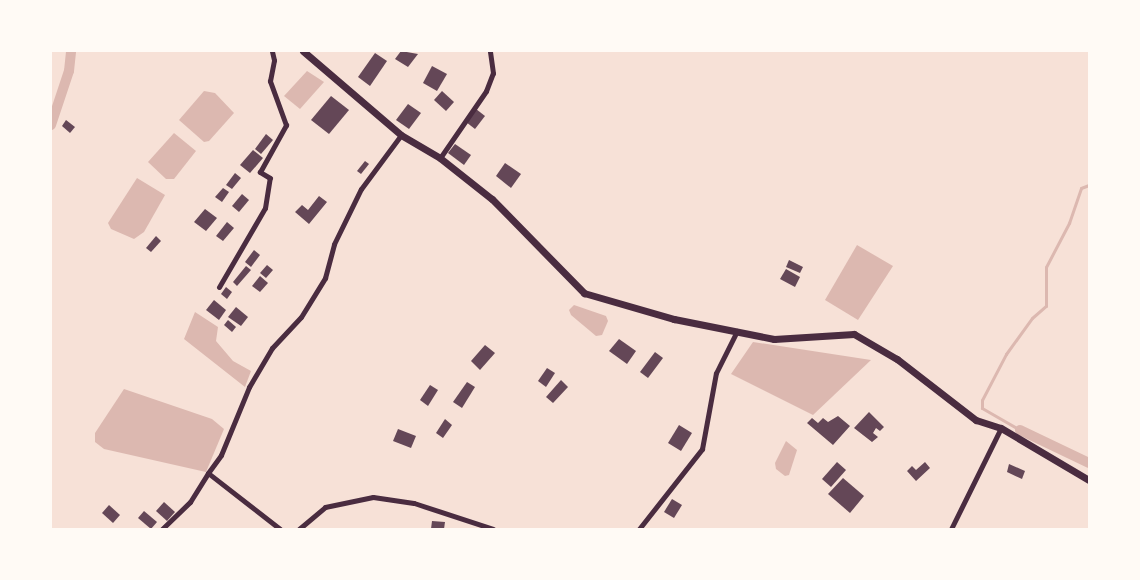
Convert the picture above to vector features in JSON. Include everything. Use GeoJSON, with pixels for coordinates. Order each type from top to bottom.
{"type":"FeatureCollection","features":[{"type":"Feature","properties":{"kind":"street"},"geometry":{"type":"LineString","coordinates":[[219,287],[265,208],[270,178],[260,172],[286,124],[270,81],[274,60],[272,51]]}},
{"type":"Feature","properties":{"kind":"street"},"geometry":{"type":"LineString","coordinates":[[303,51],[401,135],[440,158],[492,199],[584,293],[674,320],[738,329],[774,339],[854,334],[897,359],[976,420],[1001,428],[1089,480]]}},
{"type":"Feature","properties":{"kind":"street"},"geometry":{"type":"LineString","coordinates":[[440,158],[486,91],[494,73],[490,51]]}},
{"type":"Feature","properties":{"kind":"street"},"geometry":{"type":"LineString","coordinates":[[162,529],[190,502],[221,455],[249,387],[272,348],[301,317],[326,278],[334,244],[361,189],[401,135]]}},
{"type":"Feature","properties":{"kind":"street"},"geometry":{"type":"LineString","coordinates":[[639,529],[702,449],[716,373],[738,329]]}},
{"type":"Feature","properties":{"kind":"street"},"geometry":{"type":"LineString","coordinates":[[951,529],[1001,428]]}},
{"type":"Feature","properties":{"kind":"street"},"geometry":{"type":"LineString","coordinates":[[208,473],[280,529]]}},
{"type":"Feature","properties":{"kind":"street"},"geometry":{"type":"LineString","coordinates":[[299,529],[325,507],[373,496],[433,509],[493,529]]}},
{"type":"Feature","properties":{"kind":"shaded area"},"geometry":{"type":"Polygon","coordinates":[[[307,71],[324,82],[300,109],[284,96],[307,71]]]}},
{"type":"Feature","properties":{"kind":"shaded area"},"geometry":{"type":"Polygon","coordinates":[[[204,91],[215,93],[234,113],[209,141],[204,142],[179,120],[204,91]]]}},
{"type":"Feature","properties":{"kind":"shaded area"},"geometry":{"type":"Polygon","coordinates":[[[174,133],[196,151],[174,179],[166,179],[148,162],[174,133]]]}},
{"type":"Feature","properties":{"kind":"shaded area"},"geometry":{"type":"Polygon","coordinates":[[[137,178],[165,195],[144,232],[134,239],[111,229],[108,223],[137,178]]]}},
{"type":"Feature","properties":{"kind":"shaded area"},"geometry":{"type":"Polygon","coordinates":[[[857,245],[893,266],[858,320],[825,300],[857,245]]]}},
{"type":"Feature","properties":{"kind":"shaded area"},"geometry":{"type":"Polygon","coordinates":[[[574,305],[606,316],[608,321],[602,335],[596,336],[571,315],[569,310],[574,305]]]}},
{"type":"Feature","properties":{"kind":"shaded area"},"geometry":{"type":"Polygon","coordinates":[[[195,312],[218,327],[216,341],[233,361],[251,371],[245,387],[184,339],[195,312]]]}},
{"type":"Feature","properties":{"kind":"shaded area"},"geometry":{"type":"Polygon","coordinates":[[[753,342],[871,360],[813,415],[731,374],[753,342]]]}},
{"type":"Feature","properties":{"kind":"shaded area"},"geometry":{"type":"Polygon","coordinates":[[[124,389],[212,419],[224,429],[206,472],[104,449],[95,442],[95,433],[124,389]]]}},
{"type":"Feature","properties":{"kind":"shaded area"},"geometry":{"type":"Polygon","coordinates":[[[786,441],[797,450],[789,475],[785,476],[776,469],[775,463],[786,441]]]}},
{"type":"Feature","properties":{"kind":"building"},"geometry":{"type":"Polygon","coordinates":[[[401,51],[418,54],[408,67],[395,59],[401,51]]]}},
{"type":"Feature","properties":{"kind":"building"},"geometry":{"type":"Polygon","coordinates":[[[375,53],[387,61],[370,86],[358,77],[375,53]]]}},
{"type":"Feature","properties":{"kind":"building"},"geometry":{"type":"Polygon","coordinates":[[[432,66],[447,74],[437,91],[423,83],[432,66]]]}},
{"type":"Feature","properties":{"kind":"building"},"geometry":{"type":"Polygon","coordinates":[[[442,91],[454,102],[446,111],[434,100],[442,91]]]}},
{"type":"Feature","properties":{"kind":"building"},"geometry":{"type":"Polygon","coordinates":[[[331,96],[349,110],[329,134],[311,120],[331,96]]]}},
{"type":"Feature","properties":{"kind":"building"},"geometry":{"type":"Polygon","coordinates":[[[408,104],[421,113],[409,129],[396,120],[408,104]]]}},
{"type":"Feature","properties":{"kind":"building"},"geometry":{"type":"Polygon","coordinates":[[[476,109],[485,116],[475,129],[466,122],[476,109]]]}},
{"type":"Feature","properties":{"kind":"building"},"geometry":{"type":"Polygon","coordinates":[[[66,120],[75,127],[70,133],[62,126],[66,120]]]}},
{"type":"Feature","properties":{"kind":"building"},"geometry":{"type":"Polygon","coordinates":[[[266,134],[273,140],[261,154],[255,149],[266,134]]]}},
{"type":"Feature","properties":{"kind":"building"},"geometry":{"type":"Polygon","coordinates":[[[455,144],[471,155],[464,165],[448,153],[455,144]]]}},
{"type":"Feature","properties":{"kind":"building"},"geometry":{"type":"Polygon","coordinates":[[[253,150],[263,158],[250,173],[240,165],[253,150]]]}},
{"type":"Feature","properties":{"kind":"building"},"geometry":{"type":"Polygon","coordinates":[[[365,161],[369,164],[361,174],[357,171],[365,161]]]}},
{"type":"Feature","properties":{"kind":"building"},"geometry":{"type":"Polygon","coordinates":[[[505,163],[521,174],[511,188],[496,176],[505,163]]]}},
{"type":"Feature","properties":{"kind":"building"},"geometry":{"type":"Polygon","coordinates":[[[235,173],[241,178],[232,189],[226,185],[235,173]]]}},
{"type":"Feature","properties":{"kind":"building"},"geometry":{"type":"Polygon","coordinates":[[[223,188],[229,192],[222,202],[215,197],[223,188]]]}},
{"type":"Feature","properties":{"kind":"building"},"geometry":{"type":"Polygon","coordinates":[[[242,194],[249,200],[239,212],[232,206],[242,194]]]}},
{"type":"Feature","properties":{"kind":"building"},"geometry":{"type":"Polygon","coordinates":[[[319,196],[327,202],[309,224],[295,212],[302,205],[308,210],[319,196]]]}},
{"type":"Feature","properties":{"kind":"building"},"geometry":{"type":"Polygon","coordinates":[[[205,209],[217,218],[206,231],[194,222],[205,209]]]}},
{"type":"Feature","properties":{"kind":"building"},"geometry":{"type":"Polygon","coordinates":[[[227,222],[234,228],[223,241],[216,236],[227,222]]]}},
{"type":"Feature","properties":{"kind":"building"},"geometry":{"type":"Polygon","coordinates":[[[156,236],[161,241],[151,252],[146,248],[156,236]]]}},
{"type":"Feature","properties":{"kind":"building"},"geometry":{"type":"Polygon","coordinates":[[[254,250],[260,255],[251,267],[245,262],[254,250]]]}},
{"type":"Feature","properties":{"kind":"building"},"geometry":{"type":"Polygon","coordinates":[[[789,260],[803,267],[800,273],[786,267],[789,260]]]}},
{"type":"Feature","properties":{"kind":"building"},"geometry":{"type":"Polygon","coordinates":[[[267,265],[273,270],[266,278],[260,273],[267,265]]]}},
{"type":"Feature","properties":{"kind":"building"},"geometry":{"type":"Polygon","coordinates":[[[246,266],[251,270],[237,286],[233,282],[246,266]]]}},
{"type":"Feature","properties":{"kind":"building"},"geometry":{"type":"Polygon","coordinates":[[[786,269],[800,277],[795,287],[780,279],[786,269]]]}},
{"type":"Feature","properties":{"kind":"building"},"geometry":{"type":"Polygon","coordinates":[[[260,276],[268,283],[260,292],[252,286],[260,276]]]}},
{"type":"Feature","properties":{"kind":"building"},"geometry":{"type":"Polygon","coordinates":[[[226,287],[232,292],[227,299],[221,294],[226,287]]]}},
{"type":"Feature","properties":{"kind":"building"},"geometry":{"type":"Polygon","coordinates":[[[214,300],[226,310],[219,320],[206,310],[214,300]]]}},
{"type":"Feature","properties":{"kind":"building"},"geometry":{"type":"Polygon","coordinates":[[[236,307],[248,317],[241,326],[228,317],[236,307]]]}},
{"type":"Feature","properties":{"kind":"building"},"geometry":{"type":"Polygon","coordinates":[[[228,320],[236,327],[232,332],[224,325],[228,320]]]}},
{"type":"Feature","properties":{"kind":"building"},"geometry":{"type":"Polygon","coordinates":[[[619,339],[636,351],[627,364],[609,351],[619,339]]]}},
{"type":"Feature","properties":{"kind":"building"},"geometry":{"type":"Polygon","coordinates":[[[485,345],[495,353],[480,370],[471,361],[485,345]]]}},
{"type":"Feature","properties":{"kind":"building"},"geometry":{"type":"Polygon","coordinates":[[[655,352],[663,358],[648,378],[640,372],[655,352]]]}},
{"type":"Feature","properties":{"kind":"building"},"geometry":{"type":"Polygon","coordinates":[[[547,368],[555,373],[546,387],[538,381],[547,368]]]}},
{"type":"Feature","properties":{"kind":"building"},"geometry":{"type":"Polygon","coordinates":[[[561,380],[568,387],[553,403],[546,397],[561,380]]]}},
{"type":"Feature","properties":{"kind":"building"},"geometry":{"type":"Polygon","coordinates":[[[467,382],[475,387],[462,408],[453,402],[467,382]]]}},
{"type":"Feature","properties":{"kind":"building"},"geometry":{"type":"Polygon","coordinates":[[[430,385],[438,390],[428,406],[420,400],[430,385]]]}},
{"type":"Feature","properties":{"kind":"building"},"geometry":{"type":"Polygon","coordinates":[[[869,412],[884,427],[880,431],[876,428],[873,433],[878,437],[872,442],[854,428],[869,412]]]}},
{"type":"Feature","properties":{"kind":"building"},"geometry":{"type":"Polygon","coordinates":[[[838,416],[850,426],[833,445],[807,423],[812,418],[818,423],[823,418],[828,422],[838,416]]]}},
{"type":"Feature","properties":{"kind":"building"},"geometry":{"type":"Polygon","coordinates":[[[445,419],[452,425],[443,438],[436,433],[445,419]]]}},
{"type":"Feature","properties":{"kind":"building"},"geometry":{"type":"Polygon","coordinates":[[[679,425],[692,433],[681,451],[668,443],[679,425]]]}},
{"type":"Feature","properties":{"kind":"building"},"geometry":{"type":"Polygon","coordinates":[[[398,429],[416,436],[411,448],[393,441],[398,429]]]}},
{"type":"Feature","properties":{"kind":"building"},"geometry":{"type":"Polygon","coordinates":[[[837,462],[846,470],[831,487],[822,479],[837,462]]]}},
{"type":"Feature","properties":{"kind":"building"},"geometry":{"type":"Polygon","coordinates":[[[925,462],[930,468],[916,481],[907,471],[912,466],[916,470],[925,462]]]}},
{"type":"Feature","properties":{"kind":"building"},"geometry":{"type":"Polygon","coordinates":[[[1009,464],[1025,471],[1022,479],[1007,472],[1009,464]]]}},
{"type":"Feature","properties":{"kind":"building"},"geometry":{"type":"Polygon","coordinates":[[[843,478],[864,496],[850,513],[828,494],[843,478]]]}},
{"type":"Feature","properties":{"kind":"building"},"geometry":{"type":"Polygon","coordinates":[[[672,499],[682,505],[674,518],[664,512],[672,499]]]}},
{"type":"Feature","properties":{"kind":"building"},"geometry":{"type":"Polygon","coordinates":[[[164,502],[175,512],[167,521],[156,511],[164,502]]]}},
{"type":"Feature","properties":{"kind":"building"},"geometry":{"type":"Polygon","coordinates":[[[109,505],[120,515],[113,523],[102,513],[109,505]]]}},
{"type":"Feature","properties":{"kind":"building"},"geometry":{"type":"Polygon","coordinates":[[[144,511],[157,522],[151,529],[138,518],[144,511]]]}},
{"type":"Feature","properties":{"kind":"building"},"geometry":{"type":"Polygon","coordinates":[[[432,521],[445,522],[444,529],[431,529],[432,521]]]}},
{"type":"Feature","properties":{"kind":"waterway"},"geometry":{"type":"LineString","coordinates":[[51,125],[69,71],[71,51]]}},
{"type":"Feature","properties":{"kind":"waterway"},"geometry":{"type":"LineString","coordinates":[[1020,430],[982,408],[982,400],[1006,354],[1032,318],[1046,306],[1046,267],[1069,223],[1081,188],[1089,185]]}},
{"type":"Feature","properties":{"kind":"waterway"},"geometry":{"type":"LineString","coordinates":[[1020,430],[1089,463]]}}]}
